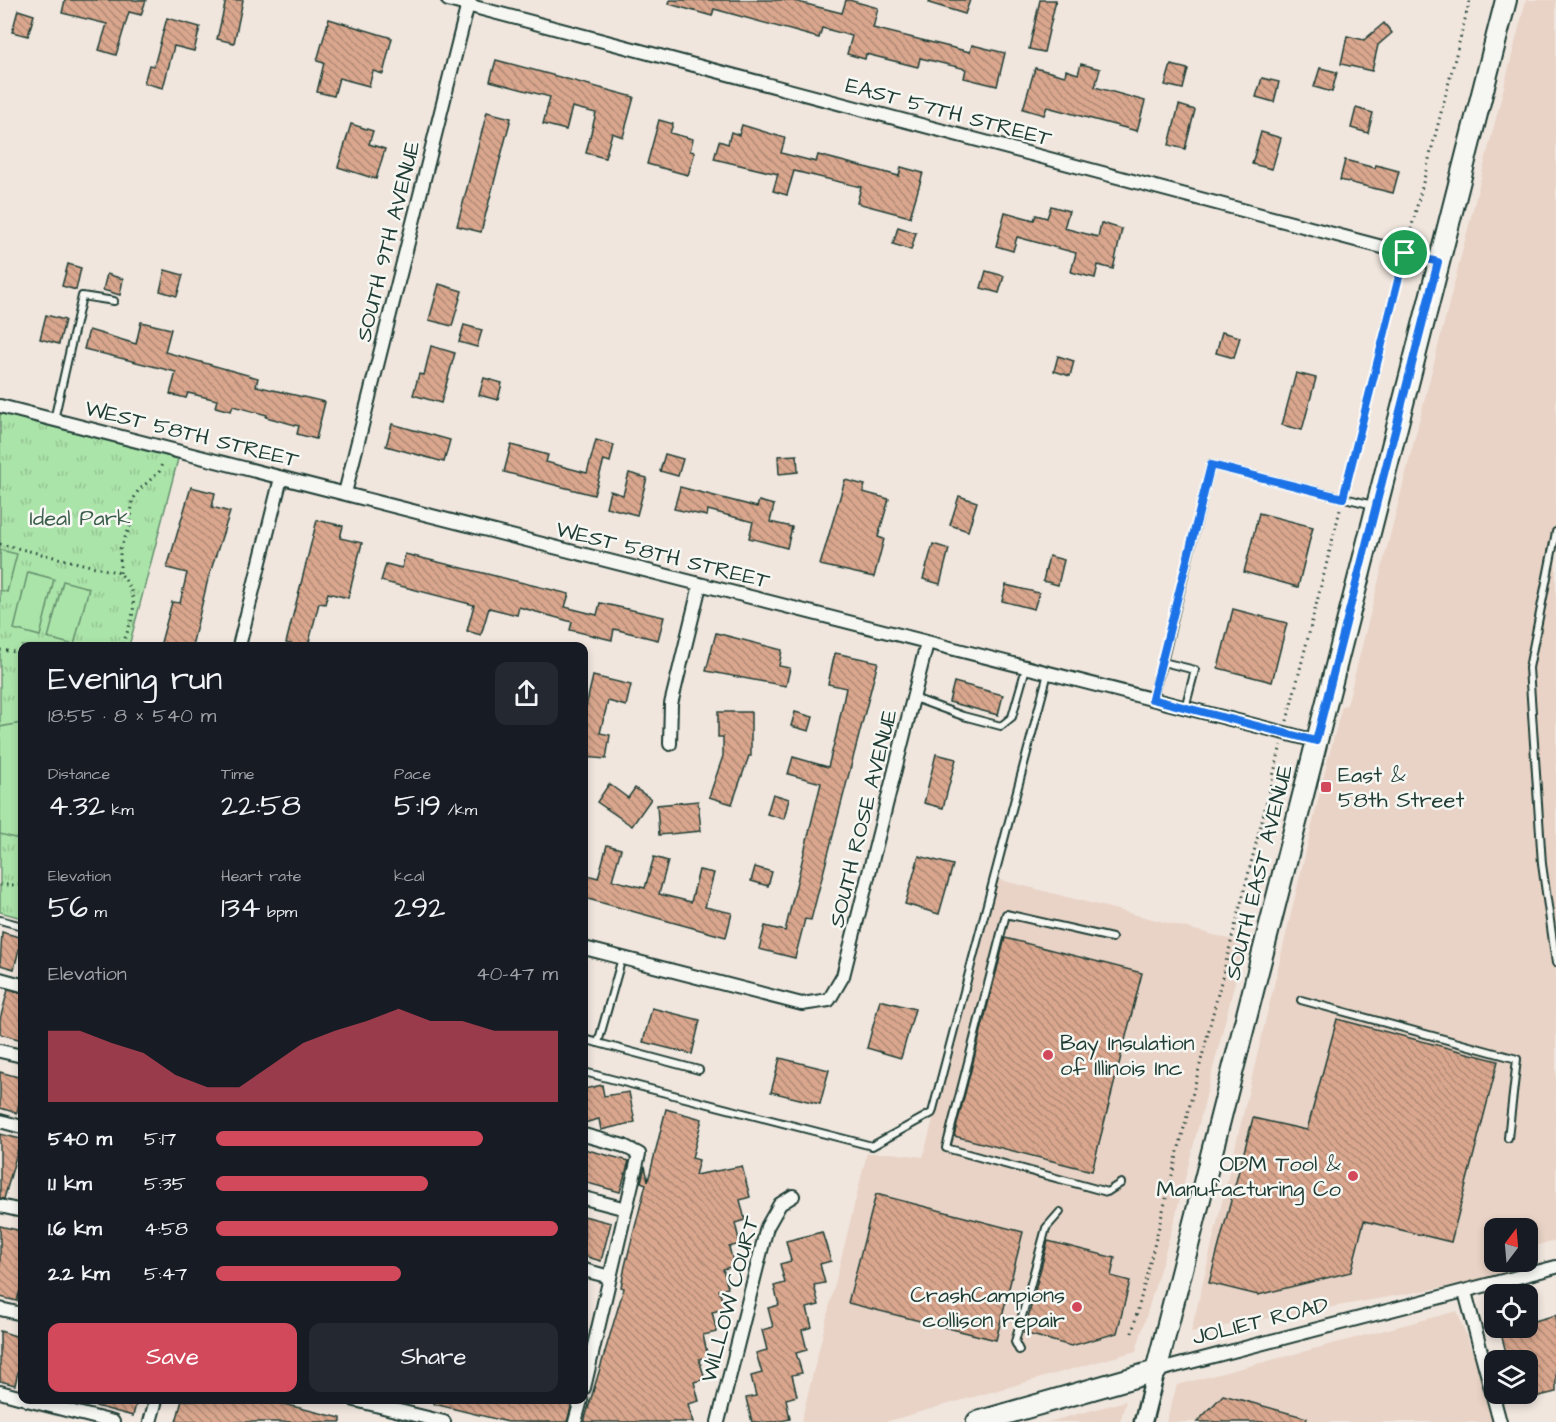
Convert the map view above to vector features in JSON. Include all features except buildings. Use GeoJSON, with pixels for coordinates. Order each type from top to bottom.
{"type":"FeatureCollection","features":[{"type":"Feature","properties":{"kind":"main road","name":"SOUTH EAST AVENUE"},"geometry":{"type":"LineString","coordinates":[[1156,1371],[1506,0]]}},
{"type":"Feature","properties":{"kind":"main road","name":"JOLIET ROAD"},"geometry":{"type":"LineString","coordinates":[[977,1422],[1156,1371]]}},
{"type":"Feature","properties":{"kind":"street","name":"EAST 57TH STREET"},"geometry":{"type":"LineString","coordinates":[[448,0],[468,3],[1438,262]]}},
{"type":"Feature","properties":{"kind":"street","name":"SOUTH 9TH AVENUE"},"geometry":{"type":"LineString","coordinates":[[345,493],[468,3]]}},
{"type":"Feature","properties":{"kind":"street","name":"WEST 58TH STREET"},"geometry":{"type":"LineString","coordinates":[[0,406],[1316,741]]}},
{"type":"Feature","properties":{"kind":"street"},"geometry":{"type":"LineString","coordinates":[[240,642],[281,478]]}},
{"type":"Feature","properties":{"kind":"street"},"geometry":{"type":"LineString","coordinates":[[670,744],[671,704],[700,585]]}},
{"type":"Feature","properties":{"kind":"street","name":"SOUTH ROSE AVENUE"},"geometry":{"type":"LineString","coordinates":[[622,958],[802,1004],[829,1000],[843,975],[927,643]]}},
{"type":"Feature","properties":{"kind":"street"},"geometry":{"type":"LineString","coordinates":[[588,949],[622,958]]}},
{"type":"Feature","properties":{"kind":"street"},"geometry":{"type":"LineString","coordinates":[[0,979],[18,984]]}},
{"type":"Feature","properties":{"kind":"street"},"geometry":{"type":"LineString","coordinates":[[0,1051],[18,1055]]}},
{"type":"Feature","properties":{"kind":"street"},"geometry":{"type":"LineString","coordinates":[[0,1121],[18,1126]]}},
{"type":"Feature","properties":{"kind":"street"},"geometry":{"type":"LineString","coordinates":[[588,1136],[624,1146],[639,1154],[610,1277],[588,1353]]}},
{"type":"Feature","properties":{"kind":"street","name":"WILLOW COURT"},"geometry":{"type":"LineString","coordinates":[[718,1422],[767,1227],[780,1204],[793,1196]]}},
{"type":"Feature","properties":{"kind":"street"},"geometry":{"type":"LineString","coordinates":[[588,1199],[627,1209]]}},
{"type":"Feature","properties":{"kind":"street"},"geometry":{"type":"LineString","coordinates":[[0,1206],[18,1210]]}},
{"type":"Feature","properties":{"kind":"street","name":"JOLIET ROAD"},"geometry":{"type":"LineString","coordinates":[[1156,1371],[1556,1267]]}},
{"type":"Feature","properties":{"kind":"street"},"geometry":{"type":"LineString","coordinates":[[588,1271],[610,1277]]}},
{"type":"Feature","properties":{"kind":"street"},"geometry":{"type":"LineString","coordinates":[[1465,1292],[1500,1422]]}},
{"type":"Feature","properties":{"kind":"street"},"geometry":{"type":"LineString","coordinates":[[0,1309],[18,1313]]}},
{"type":"Feature","properties":{"kind":"street"},"geometry":{"type":"LineString","coordinates":[[1143,1422],[1156,1371]]}},
{"type":"Feature","properties":{"kind":"street"},"geometry":{"type":"LineString","coordinates":[[0,1392],[18,1397]]}},
{"type":"Feature","properties":{"kind":"street"},"geometry":{"type":"LineString","coordinates":[[43,1404],[114,1422]]}},
{"type":"Feature","properties":{"kind":"street"},"geometry":{"type":"LineString","coordinates":[[150,1422],[155,1404]]}},
{"type":"Feature","properties":{"kind":"street"},"geometry":{"type":"LineString","coordinates":[[371,1404],[444,1422]]}},
{"type":"Feature","properties":{"kind":"street"},"geometry":{"type":"LineString","coordinates":[[575,1422],[579,1404]]}},
{"type":"Feature","properties":{"kind":"lane"},"geometry":{"type":"LineString","coordinates":[[54,420],[82,296],[114,301]]}},
{"type":"Feature","properties":{"kind":"lane"},"geometry":{"type":"LineString","coordinates":[[1152,699],[1164,662],[1211,465],[1376,506]]}},
{"type":"Feature","properties":{"kind":"lane"},"geometry":{"type":"LineString","coordinates":[[1556,532],[1529,668],[1542,864],[1556,963]]}},
{"type":"Feature","properties":{"kind":"lane"},"geometry":{"type":"LineString","coordinates":[[1164,662],[1195,670],[1185,708]]}},
{"type":"Feature","properties":{"kind":"lane"},"geometry":{"type":"LineString","coordinates":[[914,698],[963,716],[1001,726],[1012,717],[1026,668]]}},
{"type":"Feature","properties":{"kind":"lane"},"geometry":{"type":"LineString","coordinates":[[588,1073],[872,1146],[932,1113],[1048,673]]}},
{"type":"Feature","properties":{"kind":"lane"},"geometry":{"type":"LineString","coordinates":[[1112,938],[1006,914],[946,1148],[1107,1192],[1121,1183]]}},
{"type":"Feature","properties":{"kind":"lane"},"geometry":{"type":"LineString","coordinates":[[0,920],[18,925]]}},
{"type":"Feature","properties":{"kind":"lane"},"geometry":{"type":"LineString","coordinates":[[598,1043],[622,958]]}},
{"type":"Feature","properties":{"kind":"lane"},"geometry":{"type":"LineString","coordinates":[[1300,1000],[1517,1059],[1508,1138]]}},
{"type":"Feature","properties":{"kind":"lane"},"geometry":{"type":"LineString","coordinates":[[588,1040],[699,1070]]}},
{"type":"Feature","properties":{"kind":"lane"},"geometry":{"type":"LineString","coordinates":[[1019,1350],[1015,1342],[1046,1228],[1060,1212]]}},
{"type":"Feature","properties":{"kind":"path"},"geometry":{"type":"LineString","coordinates":[[1132,1333],[1470,0]]}},
{"type":"Feature","properties":{"kind":"path"},"geometry":{"type":"LineString","coordinates":[[120,573],[120,549],[131,524],[132,502],[138,491],[159,472],[162,464]]}},
{"type":"Feature","properties":{"kind":"path"},"geometry":{"type":"LineString","coordinates":[[0,544],[120,573],[132,588],[134,598],[123,642]]}},
{"type":"Feature","properties":{"kind":"path"},"geometry":{"type":"LineString","coordinates":[[0,650],[18,652]]}},
{"type":"Feature","properties":{"kind":"path"},"geometry":{"type":"LineString","coordinates":[[0,885],[18,885]]}},
{"type":"Feature","properties":{"kind":"shaded area"},"geometry":{"type":"Polygon","coordinates":[[[1526,0],[1556,0],[1556,1240],[1538,1245],[1538,1218],[1484,1218],[1484,1272],[1524,1273],[1191,1332],[1326,767],[1342,706],[1347,705],[1526,0]]]}},
{"type":"Feature","properties":{"kind":"shaded area"},"geometry":{"type":"Polygon","coordinates":[[[997,879],[1245,943],[1174,1222],[1136,1351],[885,1422],[801,1422],[867,1153],[923,1157],[997,879]]]}},
{"type":"Feature","properties":{"kind":"shaded area"},"geometry":{"type":"Polygon","coordinates":[[[1457,1311],[1484,1382],[1484,1404],[1492,1404],[1499,1422],[1166,1422],[1177,1385],[1457,1311]]]}},
{"type":"Feature","properties":{"kind":"shaded area"},"geometry":{"type":"Polygon","coordinates":[[[1126,1401],[1120,1422],[1048,1422],[1126,1401]]]}},
{"type":"Feature","properties":{"kind":"green space","name":"Ideal Park"},"geometry":{"type":"Polygon","coordinates":[[[0,413],[178,459],[130,642],[18,642],[18,917],[0,912],[0,413]]]}},
{"type":"Feature","properties":{"kind":"green space"},"geometry":{"type":"Polygon","coordinates":[[[0,550],[17,554],[7,592],[0,590],[0,550]]]}},
{"type":"Feature","properties":{"kind":"green space"},"geometry":{"type":"Polygon","coordinates":[[[28,572],[54,579],[40,636],[14,629],[28,572]]]}},
{"type":"Feature","properties":{"kind":"green space"},"geometry":{"type":"Polygon","coordinates":[[[63,581],[89,588],[75,642],[48,638],[63,581]]]}},
{"type":"Feature","properties":{"kind":"green space"},"geometry":{"type":"Polygon","coordinates":[[[18,724],[18,839],[0,834],[0,727],[18,724]]]}},
{"type":"Feature","properties":{"kind":"place","name":"East & 58th Street"},"geometry":{"type":"Point","coordinates":[1326,787]}},
{"type":"Feature","properties":{"kind":"place","name":"Bay Insulation of Illinois Inc"},"geometry":{"type":"Point","coordinates":[1048,1055]}},
{"type":"Feature","properties":{"kind":"place","name":"ODM Tool & Manufacturing Co"},"geometry":{"type":"Point","coordinates":[1353,1176]}},
{"type":"Feature","properties":{"kind":"place","name":"CrashCampions collison repair"},"geometry":{"type":"Point","coordinates":[1077,1307]}},
{"type":"Feature","properties":{"kind":"route"},"geometry":{"type":"LineString","coordinates":[[1405,253],[1438,262],[1316,741],[1152,699],[1164,662],[1211,465],[1343,498],[1405,253]]}}]}
